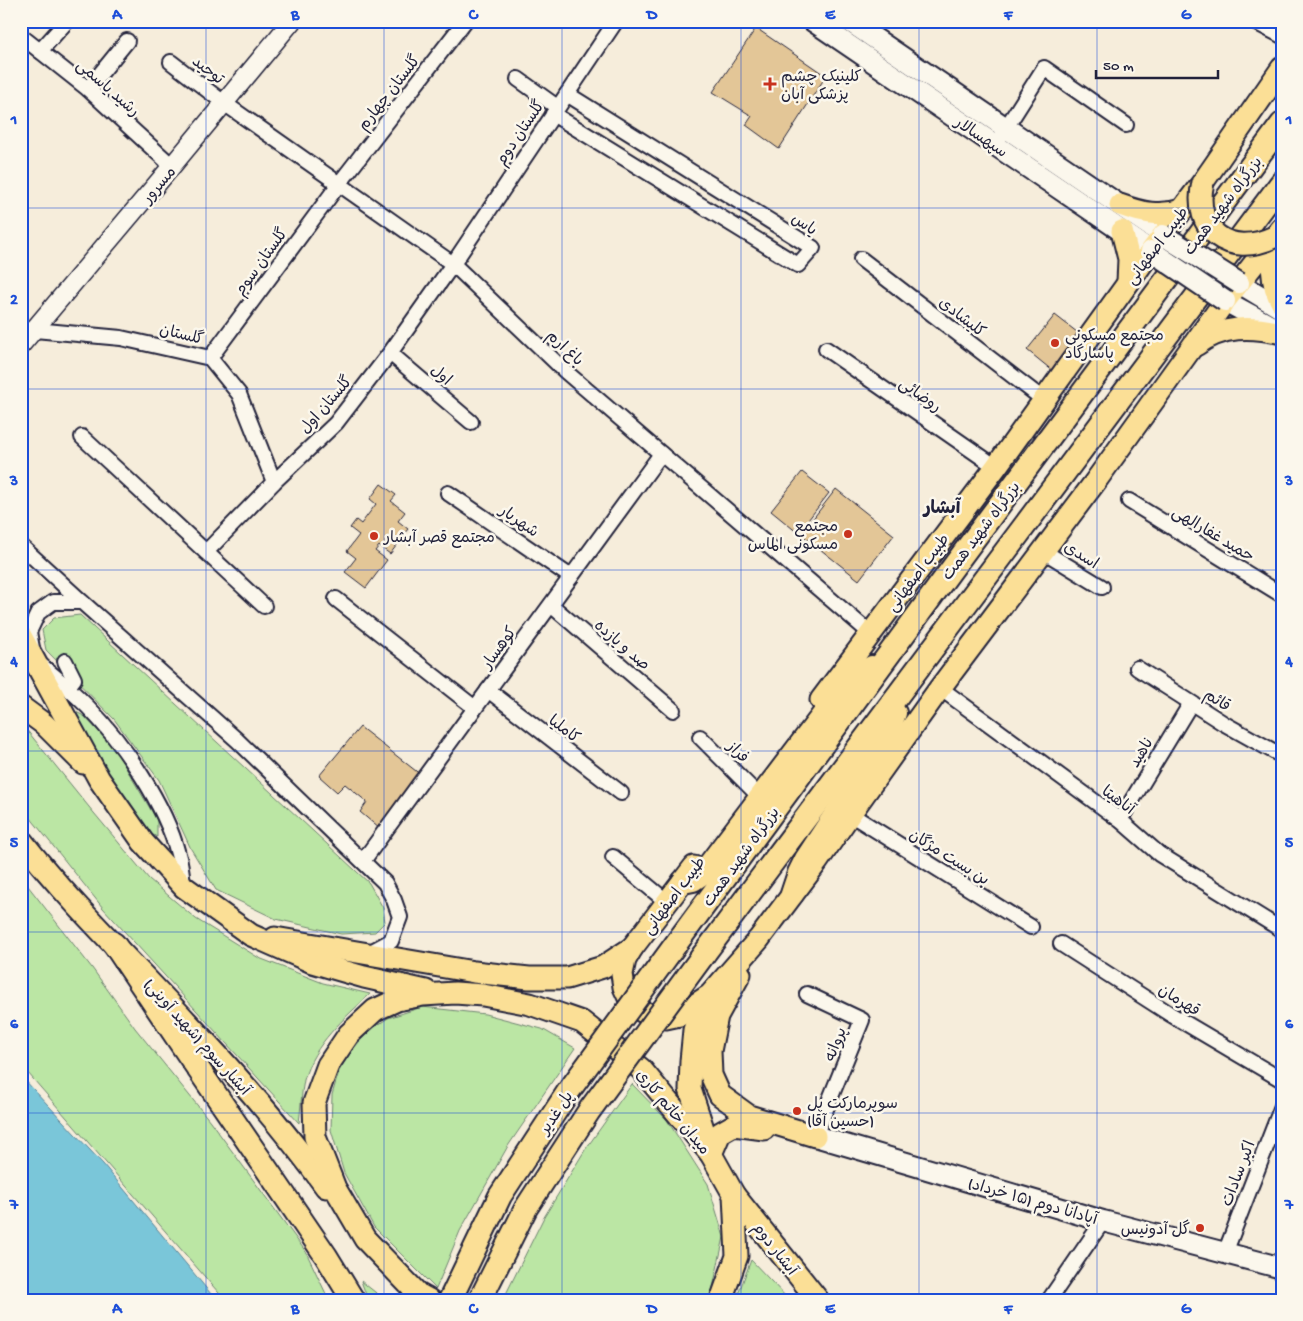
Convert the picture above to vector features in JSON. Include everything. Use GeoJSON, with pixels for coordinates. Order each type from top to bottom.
{"type":"FeatureCollection","features":[{"type":"Feature","properties":{"kind":"highway","name":"بزرگراه شهید همت"},"geometry":{"type":"LineString","coordinates":[[681,937],[1282,124]]}},
{"type":"Feature","properties":{"kind":"highway","name":"بزرگراه شهید همت"},"geometry":{"type":"LineString","coordinates":[[704,954],[1282,182]]}},
{"type":"Feature","properties":{"kind":"highway"},"geometry":{"type":"LineString","coordinates":[[683,882],[692,880],[703,873],[846,686],[863,672],[884,660]]}},
{"type":"Feature","properties":{"kind":"highway"},"geometry":{"type":"LineString","coordinates":[[792,894],[806,859],[883,742],[903,688]]}},
{"type":"Feature","properties":{"kind":"highway","name":"پل غدیر"},"geometry":{"type":"LineString","coordinates":[[450,1300],[500,1196],[568,1092],[681,937]]}},
{"type":"Feature","properties":{"kind":"highway"},"geometry":{"type":"LineString","coordinates":[[114,944],[326,1256],[353,1300]]}},
{"type":"Feature","properties":{"kind":"highway","name":"پل غدیر"},"geometry":{"type":"LineString","coordinates":[[480,1300],[526,1208],[589,1111],[704,954]]}},
{"type":"Feature","properties":{"kind":"main road","name":"سپهسالار"},"geometry":{"type":"LineString","coordinates":[[813,21],[1122,231],[1157,243]]}},
{"type":"Feature","properties":{"kind":"main road","name":"سپهسالار"},"geometry":{"type":"LineString","coordinates":[[849,21],[1120,205],[1157,243]]}},
{"type":"Feature","properties":{"kind":"main road","name":"طبیب اصفهانی"},"geometry":{"type":"LineString","coordinates":[[632,948],[996,467],[1128,282],[1203,182],[1282,68]]}},
{"type":"Feature","properties":{"kind":"main road"},"geometry":{"type":"LineString","coordinates":[[1203,182],[1200,196],[1202,211],[1208,225],[1218,236],[1231,243],[1246,246],[1260,244],[1278,232]]}},
{"type":"Feature","properties":{"kind":"main road"},"geometry":{"type":"LineString","coordinates":[[1120,205],[1139,212],[1155,214],[1169,214],[1182,210]]}},
{"type":"Feature","properties":{"kind":"main road"},"geometry":{"type":"LineString","coordinates":[[1122,231],[1129,259],[1128,282]]}},
{"type":"Feature","properties":{"kind":"main road"},"geometry":{"type":"LineString","coordinates":[[632,948],[625,960],[622,974],[624,988],[630,1000],[640,1010],[652,1016],[666,1018],[680,1015],[710,995],[759,939],[817,862],[940,688],[1225,300],[1278,232]]}},
{"type":"Feature","properties":{"kind":"main road"},"geometry":{"type":"LineString","coordinates":[[1278,232],[1272,265],[1276,293],[1282,303]]}},
{"type":"Feature","properties":{"kind":"main road"},"geometry":{"type":"LineString","coordinates":[[1157,243],[1239,283],[1282,309]]}},
{"type":"Feature","properties":{"kind":"main road"},"geometry":{"type":"LineString","coordinates":[[1157,243],[1225,300],[1282,332]]}},
{"type":"Feature","properties":{"kind":"main road"},"geometry":{"type":"LineString","coordinates":[[1190,350],[1205,338],[1233,328],[1262,328],[1282,332]]}},
{"type":"Feature","properties":{"kind":"main road"},"geometry":{"type":"LineString","coordinates":[[21,636],[99,779],[143,842],[184,887],[251,935],[312,962],[364,977],[439,994]]}},
{"type":"Feature","properties":{"kind":"main road"},"geometry":{"type":"LineString","coordinates":[[21,707],[44,724],[99,779]]}},
{"type":"Feature","properties":{"kind":"main road","name":"آبشار سوم (شهید آوینی)"},"geometry":{"type":"LineString","coordinates":[[21,840],[48,875],[189,1024],[293,1142],[365,1239]]}},
{"type":"Feature","properties":{"kind":"main road"},"geometry":{"type":"LineString","coordinates":[[251,935],[287,939],[474,972],[529,978],[567,978],[603,967],[632,948]]}},
{"type":"Feature","properties":{"kind":"main road"},"geometry":{"type":"LineString","coordinates":[[759,939],[717,1016],[710,1051],[711,1075],[720,1095],[749,1116],[815,1136]]}},
{"type":"Feature","properties":{"kind":"main road","name":"میدان خاتم کاری"},"geometry":{"type":"LineString","coordinates":[[428,1300],[418,1294],[365,1239],[335,1188],[315,1137],[314,1103],[328,1065],[348,1034],[376,1010],[397,1000],[423,995],[455,993],[484,995],[521,1002],[582,1022],[641,1069],[711,1154],[734,1195],[737,1256],[722,1300]]}},
{"type":"Feature","properties":{"kind":"main road"},"geometry":{"type":"LineString","coordinates":[[710,995],[694,1030],[690,1089],[711,1154]]}},
{"type":"Feature","properties":{"kind":"main road"},"geometry":{"type":"LineString","coordinates":[[711,1154],[720,1133],[734,1125],[815,1136]]}},
{"type":"Feature","properties":{"kind":"main road","name":"آپادانا دوم (۱۵ خرداد)"},"geometry":{"type":"LineString","coordinates":[[815,1136],[1103,1221],[1282,1268]]}},
{"type":"Feature","properties":{"kind":"main road","name":"آبشار دوم"},"geometry":{"type":"LineString","coordinates":[[734,1195],[818,1300]]}},
{"type":"Feature","properties":{"kind":"street"},"geometry":{"type":"LineString","coordinates":[[40,51],[67,21]]}},
{"type":"Feature","properties":{"kind":"street","name":"مسرور"},"geometry":{"type":"LineString","coordinates":[[21,345],[292,21]]}},
{"type":"Feature","properties":{"kind":"street","name":"گلستان چهارم"},"geometry":{"type":"LineString","coordinates":[[339,184],[465,21]]}},
{"type":"Feature","properties":{"kind":"street","name":"گلستان دوم"},"geometry":{"type":"LineString","coordinates":[[453,264],[616,21]]}},
{"type":"Feature","properties":{"kind":"street"},"geometry":{"type":"LineString","coordinates":[[1253,21],[1282,36]]}},
{"type":"Feature","properties":{"kind":"street","name":"رشید یاسمی"},"geometry":{"type":"LineString","coordinates":[[21,36],[88,89],[172,166]]}},
{"type":"Feature","properties":{"kind":"street"},"geometry":{"type":"LineString","coordinates":[[88,89],[127,41]]}},
{"type":"Feature","properties":{"kind":"street","name":"توحید"},"geometry":{"type":"LineString","coordinates":[[171,62],[224,104]]}},
{"type":"Feature","properties":{"kind":"street"},"geometry":{"type":"LineString","coordinates":[[996,145],[1044,68],[1126,125]]}},
{"type":"Feature","properties":{"kind":"street"},"geometry":{"type":"LineString","coordinates":[[518,79],[555,110]]}},
{"type":"Feature","properties":{"kind":"street","name":"یاس"},"geometry":{"type":"LineString","coordinates":[[555,110],[798,265],[813,248],[567,94]]}},
{"type":"Feature","properties":{"kind":"street","name":"باغ ارم"},"geometry":{"type":"LineString","coordinates":[[224,104],[453,264],[566,372],[870,634]]}},
{"type":"Feature","properties":{"kind":"street","name":"گلستان سوم"},"geometry":{"type":"LineString","coordinates":[[210,358],[339,184]]}},
{"type":"Feature","properties":{"kind":"street","name":"کلیشادی"},"geometry":{"type":"LineString","coordinates":[[861,259],[1044,400]]}},
{"type":"Feature","properties":{"kind":"street","name":"گلستان اول"},"geometry":{"type":"LineString","coordinates":[[206,552],[274,482],[336,423],[453,264]]}},
{"type":"Feature","properties":{"kind":"street","name":"گلستان"},"geometry":{"type":"LineString","coordinates":[[35,330],[121,338],[210,358],[240,394],[274,482]]}},
{"type":"Feature","properties":{"kind":"street","name":"روضائی"},"geometry":{"type":"LineString","coordinates":[[826,349],[996,467]]}},
{"type":"Feature","properties":{"kind":"street","name":"اول"},"geometry":{"type":"LineString","coordinates":[[390,352],[471,422]]}},
{"type":"Feature","properties":{"kind":"street"},"geometry":{"type":"LineString","coordinates":[[82,437],[264,606]]}},
{"type":"Feature","properties":{"kind":"street","name":"کوهسار"},"geometry":{"type":"LineString","coordinates":[[363,861],[661,454]]}},
{"type":"Feature","properties":{"kind":"street","name":"شهریار"},"geometry":{"type":"LineString","coordinates":[[448,492],[571,577]]}},
{"type":"Feature","properties":{"kind":"street","name":"حمید غفارالهی"},"geometry":{"type":"LineString","coordinates":[[1129,501],[1282,595]]}},
{"type":"Feature","properties":{"kind":"street"},"geometry":{"type":"LineString","coordinates":[[21,546],[237,740],[385,883],[400,917],[391,941],[367,954]]}},
{"type":"Feature","properties":{"kind":"street","name":"اسدی"},"geometry":{"type":"LineString","coordinates":[[1043,550],[1102,587]]}},
{"type":"Feature","properties":{"kind":"street"},"geometry":{"type":"LineString","coordinates":[[336,599],[475,708]]}},
{"type":"Feature","properties":{"kind":"street"},"geometry":{"type":"LineString","coordinates":[[82,602],[53,602],[38,613],[29,632],[35,659],[88,707],[110,731],[141,776],[165,817],[178,854],[184,887]]}},
{"type":"Feature","properties":{"kind":"street","name":"صد و یازده"},"geometry":{"type":"LineString","coordinates":[[551,604],[673,710]]}},
{"type":"Feature","properties":{"kind":"street"},"geometry":{"type":"LineString","coordinates":[[65,660],[74,679],[67,688]]}},
{"type":"Feature","properties":{"kind":"street","name":"قائم"},"geometry":{"type":"LineString","coordinates":[[1137,668],[1282,756]]}},
{"type":"Feature","properties":{"kind":"street","name":"آناهیتا"},"geometry":{"type":"LineString","coordinates":[[940,688],[1120,820],[1159,854],[1282,930]]}},
{"type":"Feature","properties":{"kind":"street","name":"کاملیا"},"geometry":{"type":"LineString","coordinates":[[488,690],[621,793]]}},
{"type":"Feature","properties":{"kind":"street","name":"ناهید"},"geometry":{"type":"LineString","coordinates":[[1120,820],[1191,702]]}},
{"type":"Feature","properties":{"kind":"street","name":"فراز"},"geometry":{"type":"LineString","coordinates":[[700,738],[753,790]]}},
{"type":"Feature","properties":{"kind":"street","name":"بن بست مژگان"},"geometry":{"type":"LineString","coordinates":[[850,814],[1031,927]]}},
{"type":"Feature","properties":{"kind":"street"},"geometry":{"type":"LineString","coordinates":[[613,857],[667,902]]}},
{"type":"Feature","properties":{"kind":"street","name":"قهرمان"},"geometry":{"type":"LineString","coordinates":[[1061,944],[1170,1014],[1282,1080]]}},
{"type":"Feature","properties":{"kind":"street","name":"پروانه"},"geometry":{"type":"LineString","coordinates":[[806,994],[862,1020],[815,1136]]}},
{"type":"Feature","properties":{"kind":"street","name":"اکبر سادات"},"geometry":{"type":"LineString","coordinates":[[1225,1253],[1282,1106]]}},
{"type":"Feature","properties":{"kind":"street"},"geometry":{"type":"LineString","coordinates":[[1049,1300],[1103,1221]]}},
{"type":"Feature","properties":{"kind":"green space"},"geometry":{"type":"Polygon","coordinates":[[[80,615],[369,883],[383,908],[385,922],[375,932],[341,934],[276,919],[216,890],[191,849],[159,780],[114,719],[46,650],[42,630],[54,618],[80,615]]]}},
{"type":"Feature","properties":{"kind":"green space"},"geometry":{"type":"Polygon","coordinates":[[[74,711],[84,716],[114,748],[157,820],[157,837],[147,832],[109,776],[74,711]]]}},
{"type":"Feature","properties":{"kind":"green space"},"geometry":{"type":"Polygon","coordinates":[[[21,723],[149,879],[196,919],[259,958],[323,983],[370,994],[340,1022],[315,1054],[304,1080],[299,1123],[103,908],[21,806],[21,723]]]}},
{"type":"Feature","properties":{"kind":"green space"},"geometry":{"type":"Polygon","coordinates":[[[21,877],[92,968],[135,1028],[210,1121],[306,1252],[329,1300],[225,1300],[21,1065],[21,877]]]}},
{"type":"Feature","properties":{"kind":"green space"},"geometry":{"type":"Polygon","coordinates":[[[422,1007],[485,1014],[542,1029],[575,1048],[508,1146],[460,1231],[436,1289],[374,1227],[344,1173],[331,1130],[332,1095],[339,1071],[351,1051],[369,1031],[388,1018],[422,1007]]]}},
{"type":"Feature","properties":{"kind":"green space"},"geometry":{"type":"Polygon","coordinates":[[[632,1084],[667,1120],[708,1184],[724,1237],[712,1292],[705,1300],[503,1300],[543,1219],[585,1150],[632,1084]]]}},
{"type":"Feature","properties":{"kind":"green space"},"geometry":{"type":"Polygon","coordinates":[[[751,1260],[789,1300],[736,1300],[751,1260]]]}},
{"type":"Feature","properties":{"kind":"green space"},"geometry":{"type":"Polygon","coordinates":[[[361,1281],[385,1300],[368,1300],[361,1281]]]}},
{"type":"Feature","properties":{"kind":"water"},"geometry":{"type":"Polygon","coordinates":[[[21,1076],[103,1164],[216,1300],[21,1300],[21,1076]]]}},
{"type":"Feature","properties":{"kind":"building","name":"کلینیک چشم پزشکی آبان"},"geometry":{"type":"Polygon","coordinates":[[[756,28],[826,76],[779,149],[746,125],[752,116],[713,92],[756,28]]]}},
{"type":"Feature","properties":{"kind":"building","name":"مجتمع مسکونی پاسارگاد"},"geometry":{"type":"Polygon","coordinates":[[[1055,315],[1082,336],[1054,372],[1027,350],[1055,315]]]}},
{"type":"Feature","properties":{"kind":"building"},"geometry":{"type":"Polygon","coordinates":[[[802,472],[829,493],[798,533],[771,511],[802,472]]]}},
{"type":"Feature","properties":{"kind":"building","name":"مجتمع قصر آبشار"},"geometry":{"type":"Polygon","coordinates":[[[381,484],[396,495],[391,501],[405,512],[398,521],[408,529],[399,540],[392,534],[388,538],[397,545],[390,554],[379,546],[375,551],[387,560],[366,588],[345,572],[356,558],[347,551],[359,535],[350,528],[356,520],[361,524],[376,504],[370,499],[381,484]]]}},
{"type":"Feature","properties":{"kind":"building","name":"مجتمع مسکونی الماس"},"geometry":{"type":"Polygon","coordinates":[[[836,489],[894,535],[859,580],[801,534],[836,489]]]}},
{"type":"Feature","properties":{"kind":"building"},"geometry":{"type":"Polygon","coordinates":[[[360,727],[421,775],[380,829],[360,812],[367,802],[345,784],[337,792],[319,776],[360,727]]]}},
{"type":"Feature","properties":{"kind":"place","name":"کلینیک چشم پزشکی آبان"},"geometry":{"type":"Point","coordinates":[770,84]}},
{"type":"Feature","properties":{"kind":"place","name":"مجتمع مسکونی پاسارگاد"},"geometry":{"type":"Point","coordinates":[1055,343]}},
{"type":"Feature","properties":{"kind":"place","name":"مجتمع مسکونی الماس"},"geometry":{"type":"Point","coordinates":[848,534]}},
{"type":"Feature","properties":{"kind":"place","name":"مجتمع قصر آبشار"},"geometry":{"type":"Point","coordinates":[374,536]}},
{"type":"Feature","properties":{"kind":"place","name":"سوپرمارکت پل (حسین آقا)"},"geometry":{"type":"Point","coordinates":[797,1111]}},
{"type":"Feature","properties":{"kind":"place","name":"گل آدونیس"},"geometry":{"type":"Point","coordinates":[1200,1228]}},
{"type":"Feature","properties":{"kind":"district","name":"آبشار"},"geometry":{"type":"Point","coordinates":[942,507]}}]}
